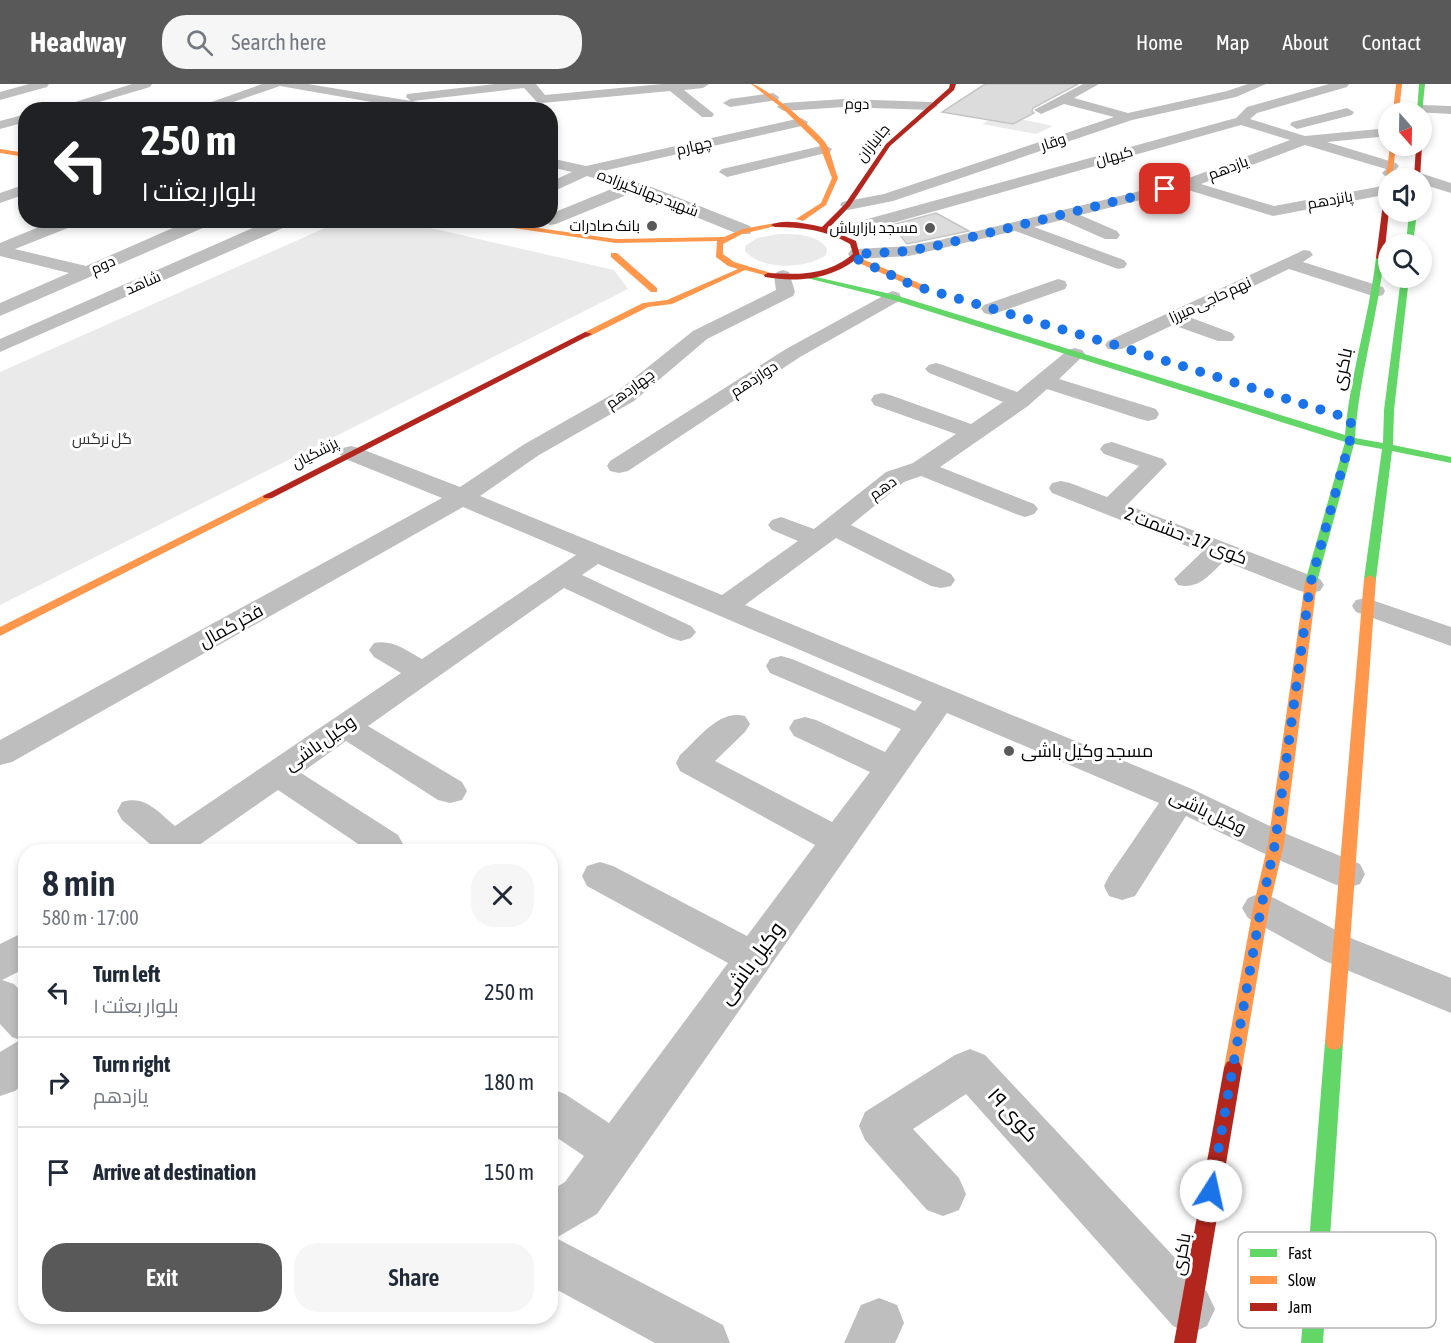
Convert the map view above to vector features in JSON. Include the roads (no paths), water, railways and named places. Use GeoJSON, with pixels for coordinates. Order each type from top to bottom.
{"type":"FeatureCollection","features":[{"type":"Feature","properties":{"kind":"main road","name":"جانبازان"},"geometry":{"type":"LineString","coordinates":[[831,231],[848,205],[871,154],[888,146],[952,89],[953,84]]}},
{"type":"Feature","properties":{"kind":"main road"},"geometry":{"type":"LineString","coordinates":[[1397,102],[1400,84]]}},
{"type":"Feature","properties":{"kind":"main road"},"geometry":{"type":"LineString","coordinates":[[1421,102],[1422,84]]}},
{"type":"Feature","properties":{"kind":"main road"},"geometry":{"type":"LineString","coordinates":[[759,85],[831,151],[835,178],[824,204],[792,225]]}},
{"type":"Feature","properties":{"kind":"main road"},"geometry":{"type":"LineString","coordinates":[[1,152],[18,154]]}},
{"type":"Feature","properties":{"kind":"main road","name":"باکری"},"geometry":{"type":"LineString","coordinates":[[1187,1326],[1261,908],[1275,844],[1310,585],[1350,440],[1346,417],[1377,291],[1384,222]]}},
{"type":"Feature","properties":{"kind":"main road"},"geometry":{"type":"LineString","coordinates":[[531,228],[616,241],[656,242],[723,239],[744,230],[792,225],[831,231],[854,243],[856,256]]}},
{"type":"Feature","properties":{"kind":"main road"},"geometry":{"type":"LineString","coordinates":[[486,228],[614,255],[635,256]]}},
{"type":"Feature","properties":{"kind":"main road"},"geometry":{"type":"LineString","coordinates":[[723,239],[717,251],[718,261],[741,270],[793,276],[892,297],[1350,440],[1451,460]]}},
{"type":"Feature","properties":{"kind":"main road"},"geometry":{"type":"LineString","coordinates":[[614,255],[659,288],[645,295],[646,305]]}},
{"type":"Feature","properties":{"kind":"main road"},"geometry":{"type":"LineString","coordinates":[[793,276],[837,270],[856,256]]}},
{"type":"Feature","properties":{"kind":"main road"},"geometry":{"type":"LineString","coordinates":[[856,256],[912,285],[934,292]]}},
{"type":"Feature","properties":{"kind":"main road","name":"پزشکیان"},"geometry":{"type":"LineString","coordinates":[[0,632],[646,305],[669,302],[741,270]]}},
{"type":"Feature","properties":{"kind":"main road"},"geometry":{"type":"LineString","coordinates":[[1320,1232],[1366,606],[1388,447],[1384,425],[1404,288]]}},
{"type":"Feature","properties":{"kind":"main road"},"geometry":{"type":"LineString","coordinates":[[986,307],[1014,315]]}},
{"type":"Feature","properties":{"kind":"main road"},"geometry":{"type":"LineString","coordinates":[[1110,343],[1138,352]]}},
{"type":"Feature","properties":{"kind":"main road"},"geometry":{"type":"LineString","coordinates":[[1346,417],[1384,425]]}},
{"type":"Feature","properties":{"kind":"main road"},"geometry":{"type":"LineString","coordinates":[[1312,1343],[1313,1328]]}},
{"type":"Feature","properties":{"kind":"street"},"geometry":{"type":"LineString","coordinates":[[0,96],[43,84]]}},
{"type":"Feature","properties":{"kind":"street"},"geometry":{"type":"LineString","coordinates":[[84,102],[146,84]]}},
{"type":"Feature","properties":{"kind":"street"},"geometry":{"type":"LineString","coordinates":[[220,102],[275,84]]}},
{"type":"Feature","properties":{"kind":"street"},"geometry":{"type":"LineString","coordinates":[[285,84],[395,102]]}},
{"type":"Feature","properties":{"kind":"street"},"geometry":{"type":"LineString","coordinates":[[391,101],[438,92],[528,84],[542,99],[602,88],[703,84]]}},
{"type":"Feature","properties":{"kind":"street"},"geometry":{"type":"LineString","coordinates":[[1041,110],[1093,84]]}},
{"type":"Feature","properties":{"kind":"street","name":"وقار"},"geometry":{"type":"LineString","coordinates":[[848,205],[887,198],[1128,117],[1231,94],[1260,84]]}},
{"type":"Feature","properties":{"kind":"street"},"geometry":{"type":"LineString","coordinates":[[1344,84],[1252,110],[1241,122],[1304,140],[1378,172]]}},
{"type":"Feature","properties":{"kind":"street"},"geometry":{"type":"LineString","coordinates":[[670,85],[707,114]]}},
{"type":"Feature","properties":{"kind":"street"},"geometry":{"type":"LineString","coordinates":[[602,88],[620,105]]}},
{"type":"Feature","properties":{"kind":"street"},"geometry":{"type":"LineString","coordinates":[[1201,88],[1231,94]]}},
{"type":"Feature","properties":{"kind":"street"},"geometry":{"type":"LineString","coordinates":[[326,102],[347,94]]}},
{"type":"Feature","properties":{"kind":"street"},"geometry":{"type":"LineString","coordinates":[[730,103],[773,97]]}},
{"type":"Feature","properties":{"kind":"street","name":"دوم"},"geometry":{"type":"LineString","coordinates":[[784,107],[844,99],[931,106]]}},
{"type":"Feature","properties":{"kind":"street"},"geometry":{"type":"LineString","coordinates":[[1062,99],[1128,117]]}},
{"type":"Feature","properties":{"kind":"street"},"geometry":{"type":"LineString","coordinates":[[1432,111],[1451,110]]}},
{"type":"Feature","properties":{"kind":"street"},"geometry":{"type":"LineString","coordinates":[[1273,131],[1347,112]]}},
{"type":"Feature","properties":{"kind":"street"},"geometry":{"type":"LineString","coordinates":[[0,126],[18,120]]}},
{"type":"Feature","properties":{"kind":"street","name":"چهارم"},"geometry":{"type":"LineString","coordinates":[[588,170],[801,122]]}},
{"type":"Feature","properties":{"kind":"street","name":"کیهان"},"geometry":{"type":"LineString","coordinates":[[831,231],[1241,122]]}},
{"type":"Feature","properties":{"kind":"street","name":"یازدهم"},"geometry":{"type":"LineString","coordinates":[[856,256],[909,251],[1186,184],[1304,140],[1378,133]]}},
{"type":"Feature","properties":{"kind":"street"},"geometry":{"type":"LineString","coordinates":[[727,172],[831,151]]}},
{"type":"Feature","properties":{"kind":"street"},"geometry":{"type":"LineString","coordinates":[[1013,156],[1067,170]]}},
{"type":"Feature","properties":{"kind":"street","name":"شهید جهانگیرزاده"},"geometry":{"type":"LineString","coordinates":[[558,164],[588,170],[634,186],[744,230]]}},
{"type":"Feature","properties":{"kind":"street"},"geometry":{"type":"LineString","coordinates":[[1236,165],[1257,172]]}},
{"type":"Feature","properties":{"kind":"street"},"geometry":{"type":"LineString","coordinates":[[558,184],[588,170]]}},
{"type":"Feature","properties":{"kind":"street","name":"پانزدهم"},"geometry":{"type":"LineString","coordinates":[[1186,184],[1273,211],[1378,180]]}},
{"type":"Feature","properties":{"kind":"street"},"geometry":{"type":"LineString","coordinates":[[1432,182],[1451,188]]}},
{"type":"Feature","properties":{"kind":"street"},"geometry":{"type":"LineString","coordinates":[[558,217],[634,186]]}},
{"type":"Feature","properties":{"kind":"street"},"geometry":{"type":"LineString","coordinates":[[0,198],[18,192]]}},
{"type":"Feature","properties":{"kind":"street"},"geometry":{"type":"LineString","coordinates":[[1063,214],[1111,236]]}},
{"type":"Feature","properties":{"kind":"street"},"geometry":{"type":"LineString","coordinates":[[1014,225],[1118,264]]}},
{"type":"Feature","properties":{"kind":"street"},"geometry":{"type":"LineString","coordinates":[[0,250],[53,228]]}},
{"type":"Feature","properties":{"kind":"street","name":"دوم"},"geometry":{"type":"LineString","coordinates":[[0,310],[188,228]]}},
{"type":"Feature","properties":{"kind":"street","name":"شاهد"},"geometry":{"type":"LineString","coordinates":[[0,346],[268,228]]}},
{"type":"Feature","properties":{"kind":"street"},"geometry":{"type":"LineString","coordinates":[[0,250],[88,272]]}},
{"type":"Feature","properties":{"kind":"street","name":"نهم حاجی میرزا"},"geometry":{"type":"LineString","coordinates":[[1110,343],[1172,318],[1222,287],[1296,259],[1377,291]]}},
{"type":"Feature","properties":{"kind":"street","name":"چهاردهم"},"geometry":{"type":"LineString","coordinates":[[462,497],[531,450],[626,396],[700,335],[786,292],[793,276]]}},
{"type":"Feature","properties":{"kind":"street"},"geometry":{"type":"LineString","coordinates":[[986,307],[1058,285]]}},
{"type":"Feature","properties":{"kind":"street"},"geometry":{"type":"LineString","coordinates":[[1173,297],[1202,289],[1222,287]]}},
{"type":"Feature","properties":{"kind":"street","name":"دوازدهم"},"geometry":{"type":"LineString","coordinates":[[619,466],[793,354],[892,297]]}},
{"type":"Feature","properties":{"kind":"street"},"geometry":{"type":"LineString","coordinates":[[1172,318],[1226,337]]}},
{"type":"Feature","properties":{"kind":"street","name":"دهم"},"geometry":{"type":"LineString","coordinates":[[724,607],[780,558],[825,533],[895,477],[922,468],[974,433],[1020,401],[1075,354]]}},
{"type":"Feature","properties":{"kind":"street"},"geometry":{"type":"LineString","coordinates":[[936,369],[1020,401]]}},
{"type":"Feature","properties":{"kind":"street"},"geometry":{"type":"LineString","coordinates":[[1043,381],[1148,414]]}},
{"type":"Feature","properties":{"kind":"street"},"geometry":{"type":"LineString","coordinates":[[882,400],[974,433]]}},
{"type":"Feature","properties":{"kind":"street"},"geometry":{"type":"LineString","coordinates":[[1111,507],[1155,464],[1112,448]]}},
{"type":"Feature","properties":{"kind":"street","name":"وکیل باشی"},"geometry":{"type":"LineString","coordinates":[[351,453],[724,607],[932,712],[1180,798],[1275,844],[1347,874]]}},
{"type":"Feature","properties":{"kind":"street"},"geometry":{"type":"LineString","coordinates":[[922,468],[1025,509]]}},
{"type":"Feature","properties":{"kind":"street","name":"کوی 17 - حشمت 2"},"geometry":{"type":"LineString","coordinates":[[1061,488],[1310,585]]}},
{"type":"Feature","properties":{"kind":"street","name":"فخر کمال"},"geometry":{"type":"LineString","coordinates":[[0,754],[462,497]]}},
{"type":"Feature","properties":{"kind":"street"},"geometry":{"type":"LineString","coordinates":[[781,525],[825,533],[941,580]]}},
{"type":"Feature","properties":{"kind":"street"},"geometry":{"type":"LineString","coordinates":[[1188,579],[1220,550]]}},
{"type":"Feature","properties":{"kind":"street","name":"وکیل باشی"},"geometry":{"type":"LineString","coordinates":[[174,844],[596,553]]}},
{"type":"Feature","properties":{"kind":"street"},"geometry":{"type":"LineString","coordinates":[[562,576],[681,632]]}},
{"type":"Feature","properties":{"kind":"street"},"geometry":{"type":"LineString","coordinates":[[1366,606],[1451,638]]}},
{"type":"Feature","properties":{"kind":"street"},"geometry":{"type":"LineString","coordinates":[[384,650],[423,672]]}},
{"type":"Feature","properties":{"kind":"street"},"geometry":{"type":"LineString","coordinates":[[780,666],[932,712]]}},
{"type":"Feature","properties":{"kind":"street","name":"وکیل باشی"},"geometry":{"type":"LineString","coordinates":[[558,1212],[581,1198],[932,712]]}},
{"type":"Feature","properties":{"kind":"street"},"geometry":{"type":"LineString","coordinates":[[734,724],[692,763],[839,842]]}},
{"type":"Feature","properties":{"kind":"street"},"geometry":{"type":"LineString","coordinates":[[345,726],[450,791]]}},
{"type":"Feature","properties":{"kind":"street"},"geometry":{"type":"LineString","coordinates":[[805,728],[892,769]]}},
{"type":"Feature","properties":{"kind":"street"},"geometry":{"type":"LineString","coordinates":[[277,773],[385,844]]}},
{"type":"Feature","properties":{"kind":"street"},"geometry":{"type":"LineString","coordinates":[[1122,886],[1180,798]]}},
{"type":"Feature","properties":{"kind":"street"},"geometry":{"type":"LineString","coordinates":[[134,811],[164,844]]}},
{"type":"Feature","properties":{"kind":"street"},"geometry":{"type":"LineString","coordinates":[[600,876],[755,959]]}},
{"type":"Feature","properties":{"kind":"street"},"geometry":{"type":"LineString","coordinates":[[1261,908],[1340,950],[1451,996]]}},
{"type":"Feature","properties":{"kind":"street"},"geometry":{"type":"LineString","coordinates":[[0,964],[18,952]]}},
{"type":"Feature","properties":{"kind":"street"},"geometry":{"type":"LineString","coordinates":[[0,996],[18,1015]]}},
{"type":"Feature","properties":{"kind":"street"},"geometry":{"type":"LineString","coordinates":[[0,1077],[18,1062]]}},
{"type":"Feature","properties":{"kind":"street","name":"کوی ۱۹"},"geometry":{"type":"LineString","coordinates":[[942,1194],[880,1126],[970,1068],[1187,1326]]}},
{"type":"Feature","properties":{"kind":"street"},"geometry":{"type":"LineString","coordinates":[[558,1113],[615,1152]]}},
{"type":"Feature","properties":{"kind":"street"},"geometry":{"type":"LineString","coordinates":[[558,1263],[705,1343]]}},
{"type":"Feature","properties":{"kind":"place","name":"بانک صادرات"},"geometry":{"type":"Point","coordinates":[652,226]}},
{"type":"Feature","properties":{"kind":"place","name":"مسجد بازارباش"},"geometry":{"type":"Point","coordinates":[930,228]}},
{"type":"Feature","properties":{"kind":"place","name":"مسجد وکیل باشی"},"geometry":{"type":"Point","coordinates":[1009,751]}},
{"type":"Feature","properties":{"kind":"park label","name":"گل نرگس"},"geometry":{"type":"Point","coordinates":[102,439]}}]}
